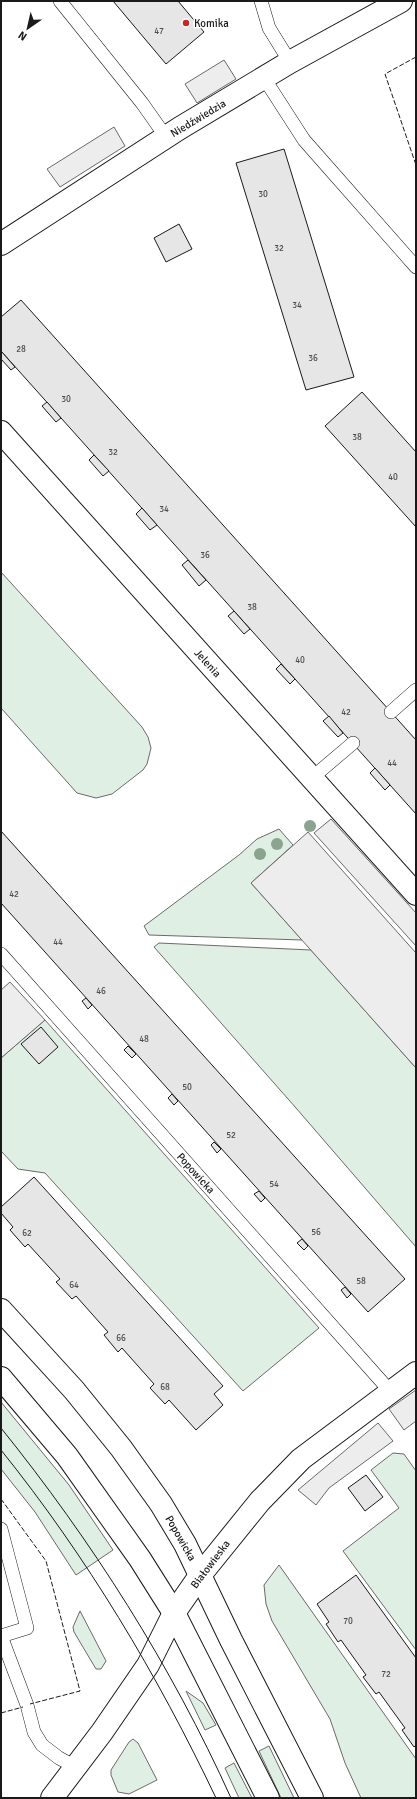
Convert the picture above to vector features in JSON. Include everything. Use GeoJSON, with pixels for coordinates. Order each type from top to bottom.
{"type":"FeatureCollection","features":[{"type":"Feature","properties":{"kind":"street","name":"Niedźwiedzia"},"geometry":{"type":"LineString","coordinates":[[1,244],[166,137],[290,62],[401,1]]}},
{"type":"Feature","properties":{"kind":"street","name":"Jelenia"},"geometry":{"type":"LineString","coordinates":[[1,432],[416,894]]}},
{"type":"Feature","properties":{"kind":"street","name":"Popowicka"},"geometry":{"type":"LineString","coordinates":[[1,1310],[74,1390],[121,1448],[161,1504],[201,1574],[232,1640],[312,1798]]}},
{"type":"Feature","properties":{"kind":"street","name":"Białowieska"},"geometry":{"type":"LineString","coordinates":[[52,1798],[76,1767],[148,1665],[174,1613],[201,1574],[249,1513],[301,1460],[390,1391],[416,1373]]}},
{"type":"Feature","properties":{"kind":"street"},"geometry":{"type":"LineString","coordinates":[[1,1378],[66,1456],[140,1559],[174,1613],[268,1798]]}},
{"type":"Feature","properties":{"kind":"lane"},"geometry":{"type":"LineString","coordinates":[[60,1],[142,103],[166,137]]}},
{"type":"Feature","properties":{"kind":"lane"},"geometry":{"type":"LineString","coordinates":[[261,1],[269,28],[290,62]]}},
{"type":"Feature","properties":{"kind":"lane"},"geometry":{"type":"LineString","coordinates":[[264,78],[304,140],[416,267]]}},
{"type":"Feature","properties":{"kind":"lane"},"geometry":{"type":"LineString","coordinates":[[391,712],[416,690]]}},
{"type":"Feature","properties":{"kind":"lane"},"geometry":{"type":"LineString","coordinates":[[312,777],[353,743]]}},
{"type":"Feature","properties":{"kind":"lane","name":"Popowicka"},"geometry":{"type":"LineString","coordinates":[[1,954],[390,1391]]}},
{"type":"Feature","properties":{"kind":"lane"},"geometry":{"type":"LineString","coordinates":[[1,1529],[27,1628],[1,1636],[34,1732],[42,1746],[58,1758],[76,1767]]}},
{"type":"Feature","properties":{"kind":"green space"},"geometry":{"type":"Polygon","coordinates":[[[1,572],[142,727],[148,737],[151,748],[147,764],[143,770],[112,794],[96,798],[77,793],[1,708],[1,572]]]}},
{"type":"Feature","properties":{"kind":"green space"},"geometry":{"type":"Polygon","coordinates":[[[279,829],[293,845],[251,883],[302,940],[149,935],[144,926],[239,855],[257,839],[279,829]]]}},
{"type":"Feature","properties":{"kind":"green space"},"geometry":{"type":"Polygon","coordinates":[[[159,943],[311,950],[416,1068],[416,1247],[154,947],[159,943]]]}},
{"type":"Feature","properties":{"kind":"green space"},"geometry":{"type":"Polygon","coordinates":[[[45,1020],[319,1328],[243,1391],[45,1173],[18,1169],[1,1151],[1,1058],[45,1020]]]}},
{"type":"Feature","properties":{"kind":"green space"},"geometry":{"type":"Polygon","coordinates":[[[1,1402],[69,1485],[113,1550],[76,1575],[35,1512],[1,1469],[1,1402]]]}},
{"type":"Feature","properties":{"kind":"green space"},"geometry":{"type":"Polygon","coordinates":[[[393,1453],[404,1454],[416,1471],[416,1650],[343,1551],[399,1508],[371,1470],[393,1453]]]}},
{"type":"Feature","properties":{"kind":"green space"},"geometry":{"type":"Polygon","coordinates":[[[279,1565],[416,1759],[416,1798],[361,1798],[345,1763],[330,1719],[272,1621],[266,1604],[264,1585],[279,1565]]]}},
{"type":"Feature","properties":{"kind":"green space"},"geometry":{"type":"Polygon","coordinates":[[[80,1611],[106,1661],[101,1669],[96,1669],[74,1632],[73,1627],[80,1611]]]}},
{"type":"Feature","properties":{"kind":"green space"},"geometry":{"type":"Polygon","coordinates":[[[186,1691],[203,1703],[216,1725],[205,1730],[186,1691]]]}},
{"type":"Feature","properties":{"kind":"green space"},"geometry":{"type":"Polygon","coordinates":[[[133,1739],[138,1743],[157,1780],[129,1794],[118,1792],[111,1775],[111,1770],[129,1742],[133,1739]]]}},
{"type":"Feature","properties":{"kind":"green space"},"geometry":{"type":"Polygon","coordinates":[[[269,1746],[294,1798],[281,1798],[259,1751],[269,1746]]]}},
{"type":"Feature","properties":{"kind":"green space"},"geometry":{"type":"Polygon","coordinates":[[[234,1763],[252,1798],[239,1798],[225,1768],[234,1763]]]}},
{"type":"Feature","properties":{"kind":"shaded area"},"geometry":{"type":"Polygon","coordinates":[[[224,60],[236,79],[197,103],[185,84],[224,60]]]}},
{"type":"Feature","properties":{"kind":"shaded area"},"geometry":{"type":"Polygon","coordinates":[[[114,127],[125,146],[60,187],[47,169],[114,127]]]}},
{"type":"Feature","properties":{"kind":"shaded area"},"geometry":{"type":"Polygon","coordinates":[[[331,819],[416,913],[416,946],[314,833],[331,819]]]}},
{"type":"Feature","properties":{"kind":"shaded area"},"geometry":{"type":"Polygon","coordinates":[[[308,832],[416,953],[416,1068],[251,883],[308,832]]]}},
{"type":"Feature","properties":{"kind":"shaded area"},"geometry":{"type":"Polygon","coordinates":[[[10,982],[45,1020],[1,1058],[1,990],[10,982]]]}},
{"type":"Feature","properties":{"kind":"shaded area"},"geometry":{"type":"Polygon","coordinates":[[[416,1390],[416,1421],[404,1430],[389,1409],[416,1390]]]}},
{"type":"Feature","properties":{"kind":"shaded area"},"geometry":{"type":"Polygon","coordinates":[[[378,1423],[393,1441],[329,1488],[316,1505],[298,1490],[378,1423]]]}},
{"type":"Feature","properties":{"kind":"building"},"geometry":{"type":"Polygon","coordinates":[[[113,1],[178,1],[204,32],[166,64],[113,1]]]}},
{"type":"Feature","properties":{"kind":"building"},"geometry":{"type":"Polygon","coordinates":[[[284,149],[354,377],[306,390],[236,163],[284,149]]]}},
{"type":"Feature","properties":{"kind":"building"},"geometry":{"type":"Polygon","coordinates":[[[179,224],[192,249],[166,262],[154,238],[179,224]]]}},
{"type":"Feature","properties":{"kind":"building"},"geometry":{"type":"Polygon","coordinates":[[[21,300],[416,740],[416,814],[1,351],[1,317],[21,300]]]}},
{"type":"Feature","properties":{"kind":"building"},"geometry":{"type":"Polygon","coordinates":[[[1,351],[15,367],[11,370],[1,359],[1,351]]]}},
{"type":"Feature","properties":{"kind":"building"},"geometry":{"type":"Polygon","coordinates":[[[362,392],[416,452],[416,527],[325,426],[362,392]]]}},
{"type":"Feature","properties":{"kind":"building"},"geometry":{"type":"Polygon","coordinates":[[[47,402],[61,418],[56,422],[42,406],[47,402]]]}},
{"type":"Feature","properties":{"kind":"building"},"geometry":{"type":"Polygon","coordinates":[[[94,455],[109,471],[103,476],[89,460],[94,455]]]}},
{"type":"Feature","properties":{"kind":"building"},"geometry":{"type":"Polygon","coordinates":[[[142,508],[157,525],[150,530],[136,514],[142,508]]]}},
{"type":"Feature","properties":{"kind":"building"},"geometry":{"type":"Polygon","coordinates":[[[188,560],[206,580],[199,586],[182,565],[188,560]]]}},
{"type":"Feature","properties":{"kind":"building"},"geometry":{"type":"Polygon","coordinates":[[[234,611],[250,629],[244,634],[228,616],[234,611]]]}},
{"type":"Feature","properties":{"kind":"building"},"geometry":{"type":"Polygon","coordinates":[[[281,664],[295,679],[290,684],[276,669],[281,664]]]}},
{"type":"Feature","properties":{"kind":"building"},"geometry":{"type":"Polygon","coordinates":[[[329,716],[343,733],[338,737],[323,721],[329,716]]]}},
{"type":"Feature","properties":{"kind":"building"},"geometry":{"type":"Polygon","coordinates":[[[375,768],[390,785],[385,790],[370,773],[375,768]]]}},
{"type":"Feature","properties":{"kind":"building"},"geometry":{"type":"Polygon","coordinates":[[[1,831],[405,1279],[368,1312],[1,903],[1,831]]]}},
{"type":"Feature","properties":{"kind":"building"},"geometry":{"type":"Polygon","coordinates":[[[86,998],[92,1005],[88,1009],[82,1001],[86,998]]]}},
{"type":"Feature","properties":{"kind":"building"},"geometry":{"type":"Polygon","coordinates":[[[41,1027],[58,1047],[39,1064],[21,1044],[41,1027]]]}},
{"type":"Feature","properties":{"kind":"building"},"geometry":{"type":"Polygon","coordinates":[[[128,1046],[136,1054],[132,1058],[124,1050],[128,1046]]]}},
{"type":"Feature","properties":{"kind":"building"},"geometry":{"type":"Polygon","coordinates":[[[172,1094],[178,1101],[174,1105],[168,1098],[172,1094]]]}},
{"type":"Feature","properties":{"kind":"building"},"geometry":{"type":"Polygon","coordinates":[[[214,1142],[221,1149],[217,1153],[211,1145],[214,1142]]]}},
{"type":"Feature","properties":{"kind":"building"},"geometry":{"type":"Polygon","coordinates":[[[34,1177],[223,1386],[214,1394],[223,1405],[196,1430],[169,1400],[165,1404],[150,1388],[154,1384],[122,1348],[118,1352],[104,1335],[108,1332],[76,1296],[72,1299],[56,1282],[60,1279],[28,1244],[25,1247],[10,1230],[13,1227],[1,1213],[1,1207],[34,1177]]]}},
{"type":"Feature","properties":{"kind":"building"},"geometry":{"type":"Polygon","coordinates":[[[259,1191],[265,1198],[261,1202],[254,1194],[259,1191]]]}},
{"type":"Feature","properties":{"kind":"building"},"geometry":{"type":"Polygon","coordinates":[[[302,1239],[308,1246],[304,1250],[297,1243],[302,1239]]]}},
{"type":"Feature","properties":{"kind":"building"},"geometry":{"type":"Polygon","coordinates":[[[345,1287],[351,1294],[347,1298],[341,1290],[345,1287]]]}},
{"type":"Feature","properties":{"kind":"building"},"geometry":{"type":"Polygon","coordinates":[[[366,1475],[383,1497],[365,1511],[348,1488],[366,1475]]]}},
{"type":"Feature","properties":{"kind":"building"},"geometry":{"type":"Polygon","coordinates":[[[356,1575],[416,1658],[416,1745],[414,1747],[402,1730],[405,1728],[379,1692],[376,1694],[363,1677],[366,1675],[341,1640],[338,1642],[326,1624],[329,1622],[317,1604],[356,1575]]]}},
{"type":"Feature","properties":{"kind":"tram line"},"geometry":{"type":"LineString","coordinates":[[1,1428],[67,1515],[128,1606],[183,1700],[231,1798]]}},
{"type":"Feature","properties":{"kind":"tram line"},"geometry":{"type":"LineString","coordinates":[[1,1450],[63,1532],[119,1618],[170,1706],[216,1798]]}},
{"type":"Feature","properties":{"kind":"fence"},"geometry":{"type":"LineString","coordinates":[[416,57],[385,74],[416,165]]}},
{"type":"Feature","properties":{"kind":"fence"},"geometry":{"type":"LineString","coordinates":[[1,1499],[46,1561],[80,1691],[30,1704]]}},
{"type":"Feature","properties":{"kind":"fence"},"geometry":{"type":"LineString","coordinates":[[1,1713],[23,1707]]}},
{"type":"Feature","properties":{"kind":"place","name":"Komika"},"geometry":{"type":"Point","coordinates":[186,23]}}]}
